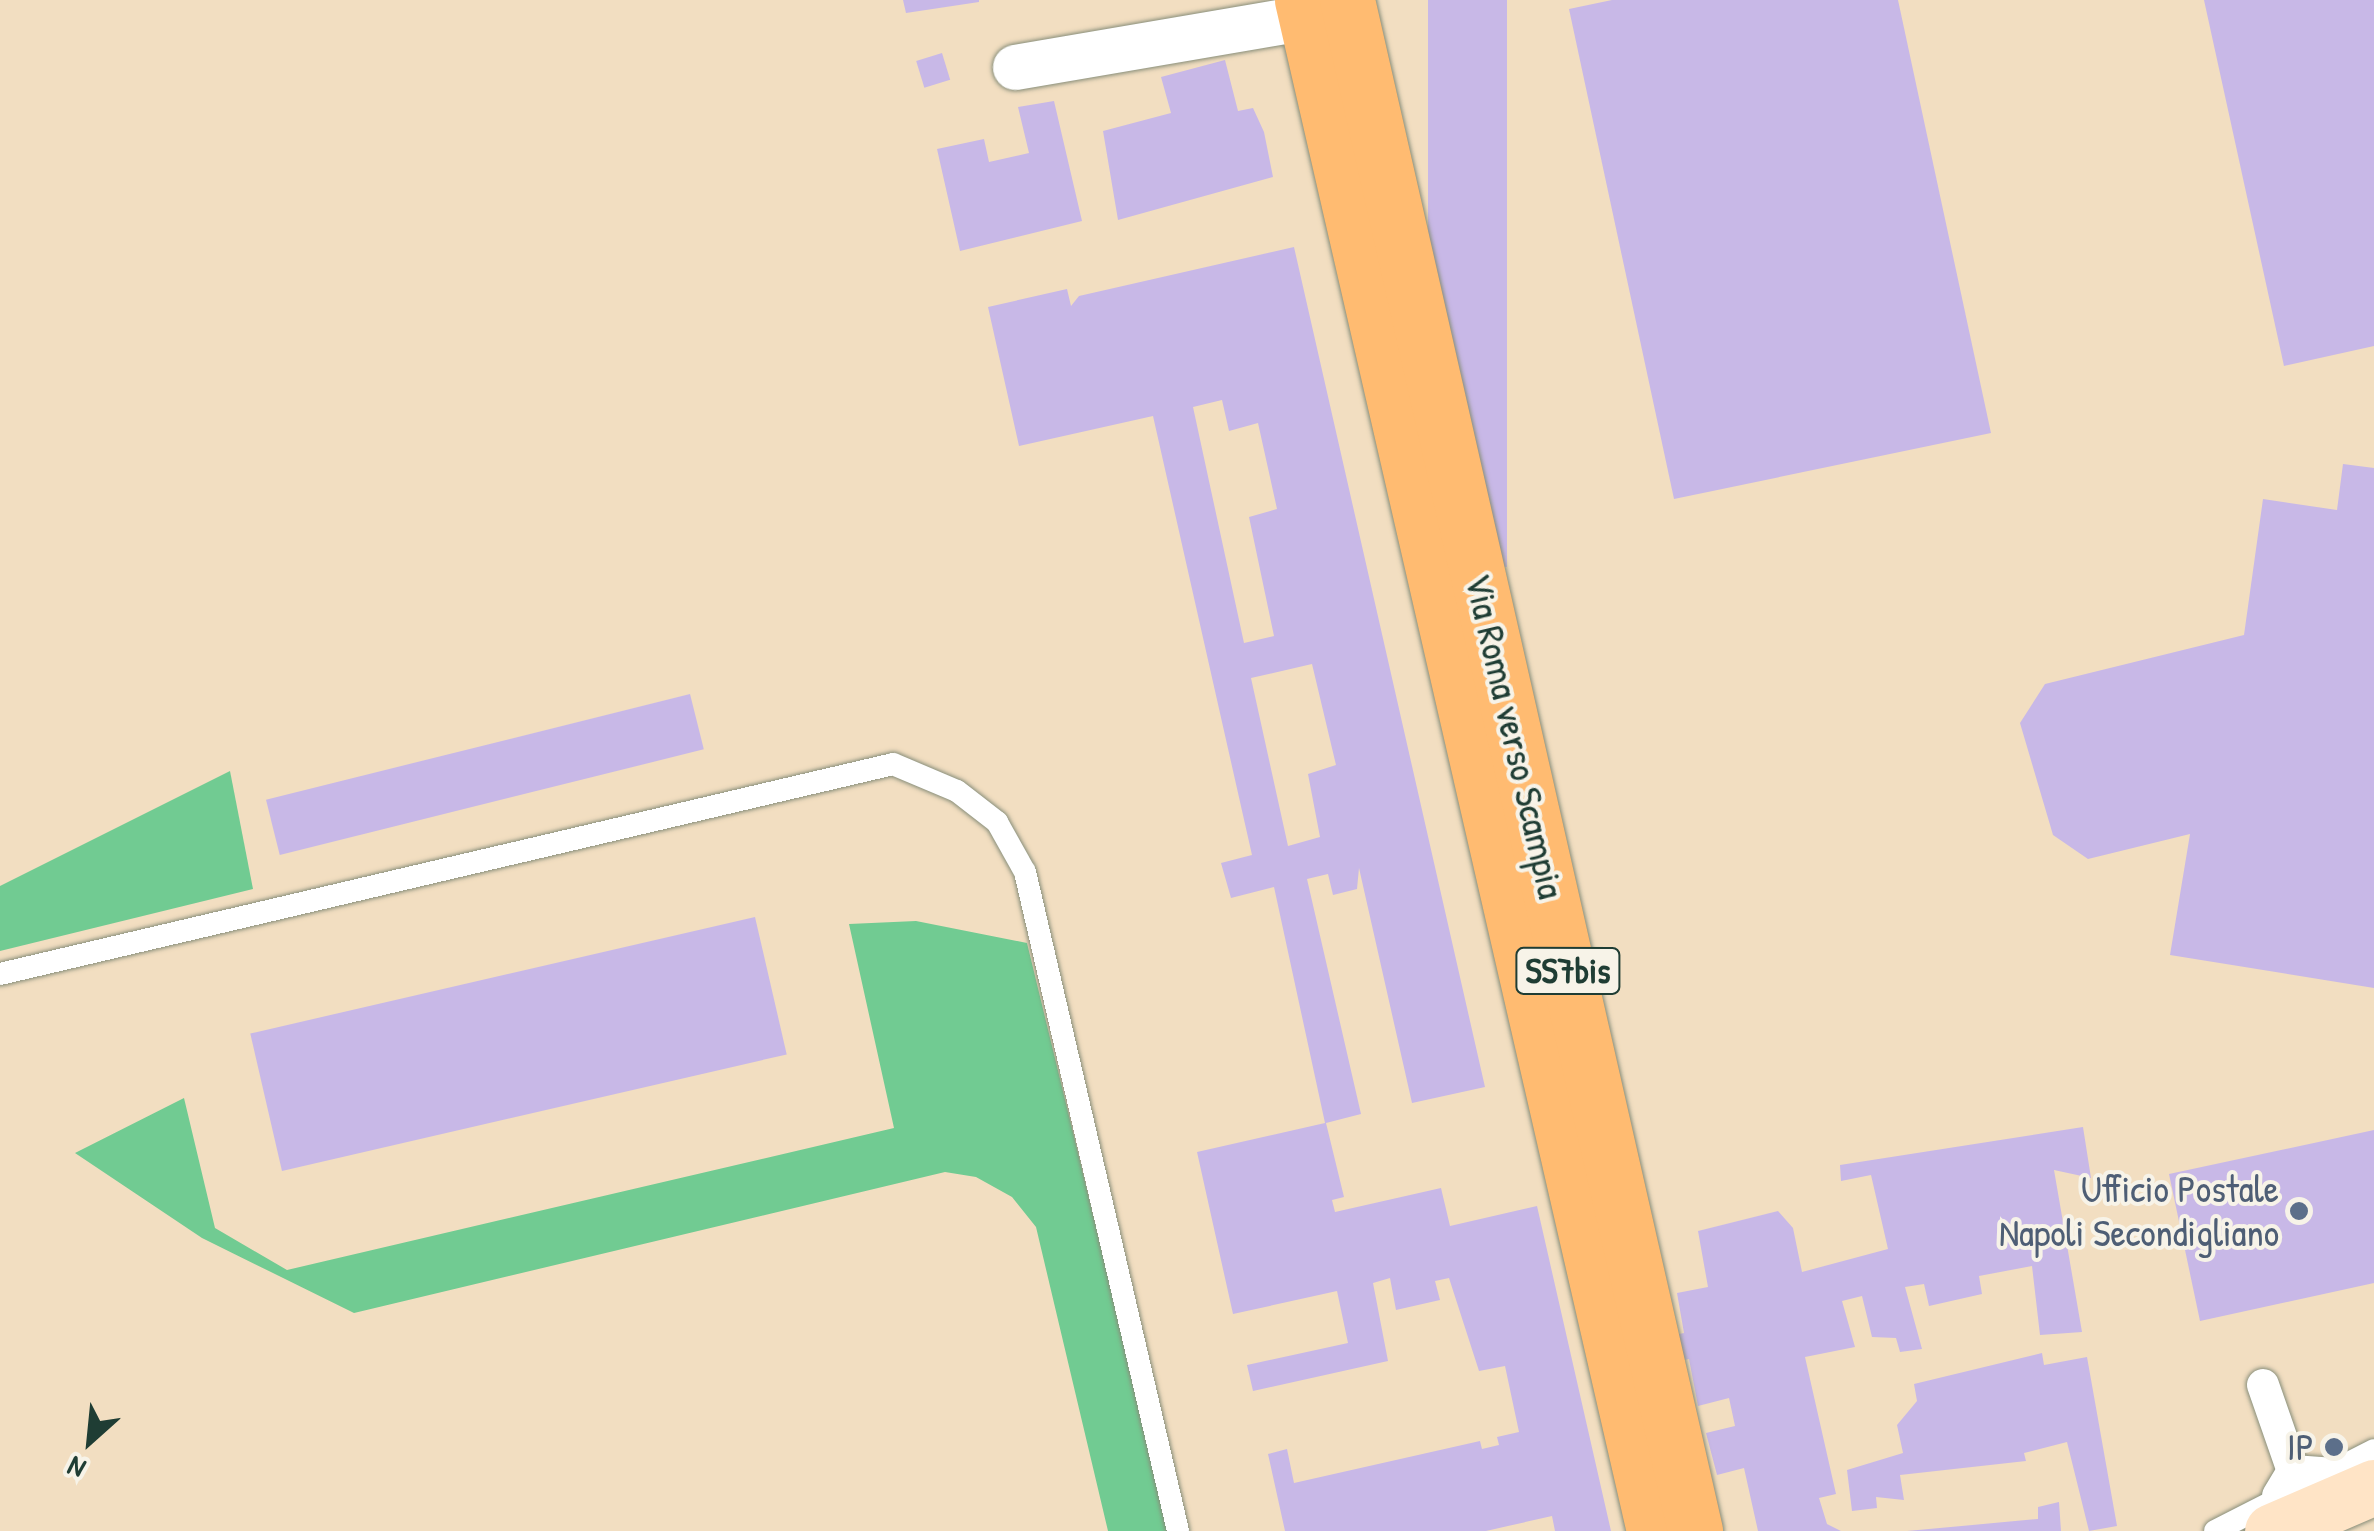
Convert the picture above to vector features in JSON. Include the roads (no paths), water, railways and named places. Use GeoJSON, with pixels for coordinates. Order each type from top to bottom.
{"type":"FeatureCollection","features":[{"type":"Feature","properties":{"kind":"main road","name":"Via Roma verso Scampia"},"geometry":{"type":"LineString","coordinates":[[1326,6],[1654,1531]]}},
{"type":"Feature","properties":{"kind":"main road","name":"Via Roma verso Scampia"},"geometry":{"type":"LineString","coordinates":[[1326,6],[1695,1531]]}},
{"type":"Feature","properties":{"kind":"street"},"geometry":{"type":"LineString","coordinates":[[1015,67],[1326,6]]}},
{"type":"Feature","properties":{"kind":"street"},"geometry":{"type":"LineString","coordinates":[[2263,1384],[2308,1491]]}},
{"type":"Feature","properties":{"kind":"lane"},"geometry":{"type":"LineString","coordinates":[[0,974],[893,764],[956,792],[997,822],[1025,872],[1178,1531]]}},
{"type":"Feature","properties":{"kind":"lane"},"geometry":{"type":"LineString","coordinates":[[2215,1531],[2308,1491],[2374,1450]]}},
{"type":"Feature","properties":{"kind":"place","name":"Ufficio Postale Napoli Secondigliano"},"geometry":{"type":"Point","coordinates":[2299,1211]}},
{"type":"Feature","properties":{"kind":"place","name":"IP"},"geometry":{"type":"Point","coordinates":[2334,1447]}}]}
